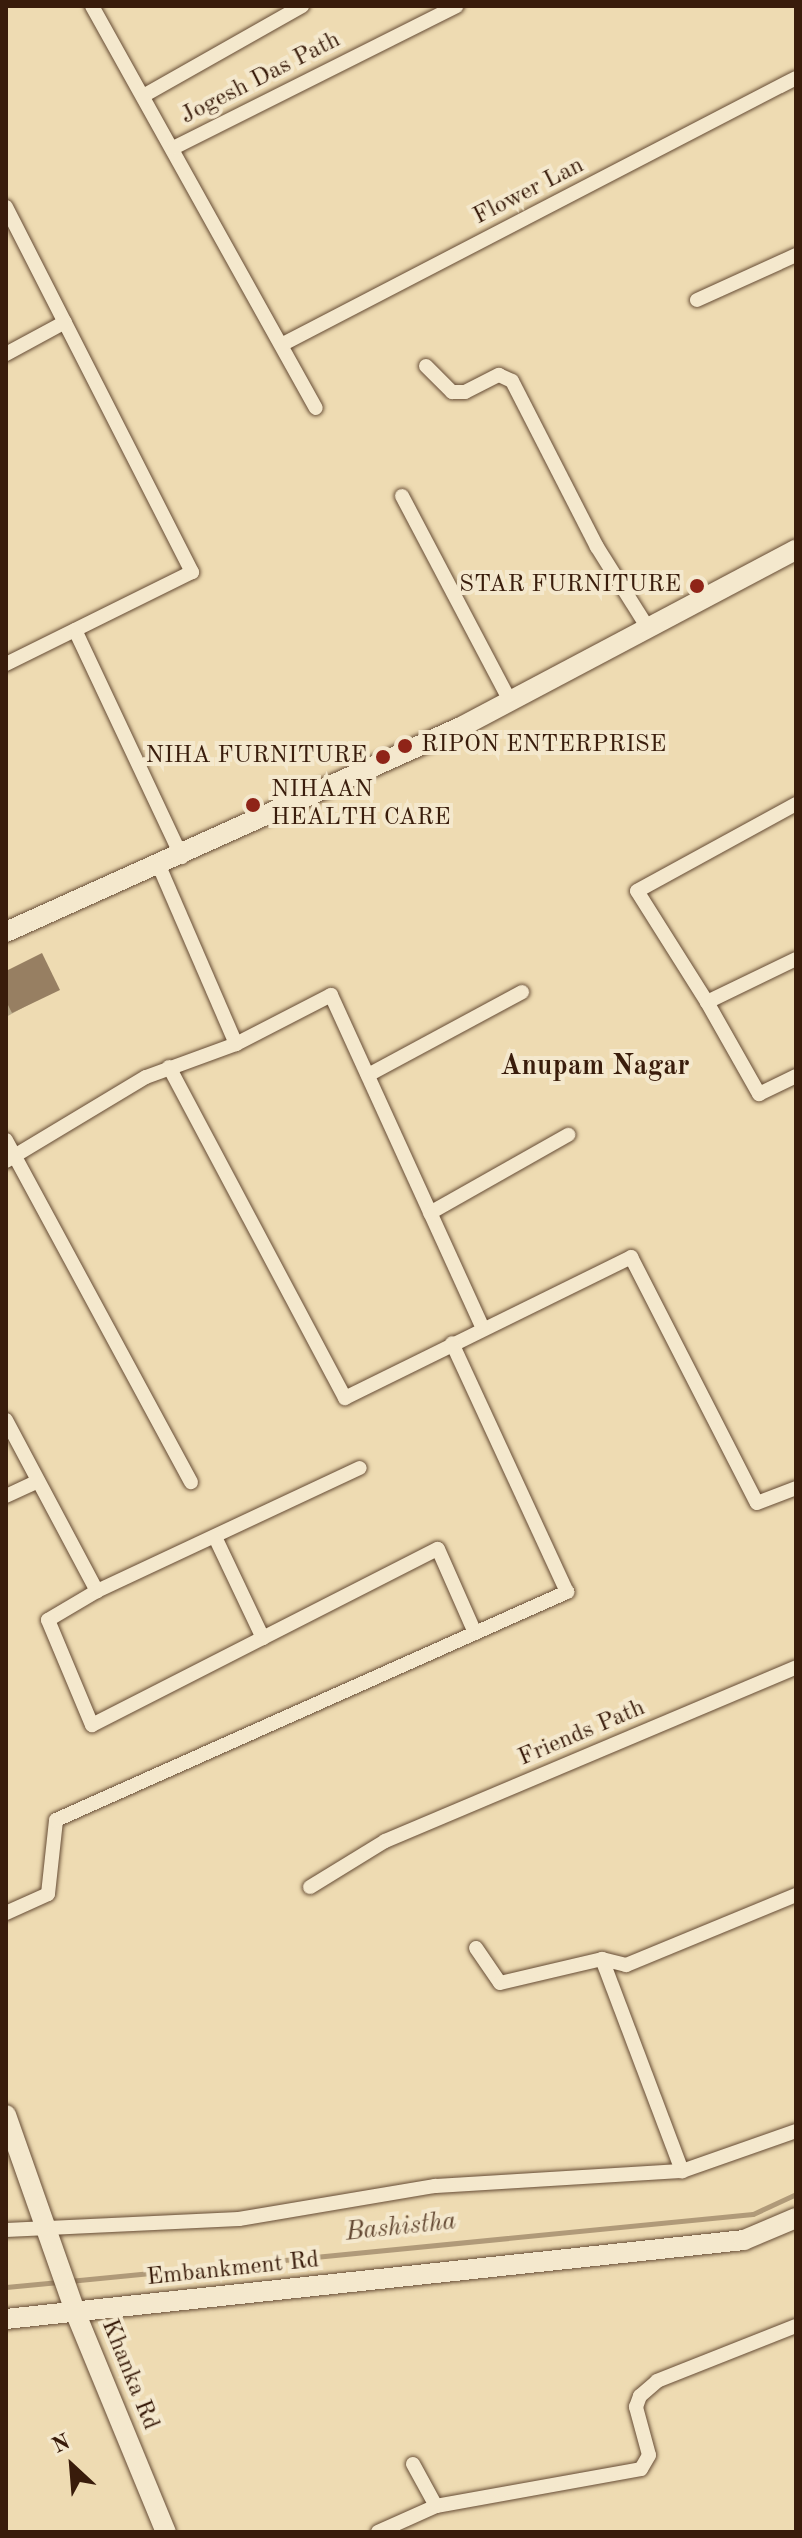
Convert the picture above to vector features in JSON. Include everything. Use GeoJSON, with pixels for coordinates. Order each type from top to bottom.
{"type":"FeatureCollection","features":[{"type":"Feature","properties":{"kind":"street"},"geometry":{"type":"LineString","coordinates":[[92,6],[316,408]]}},
{"type":"Feature","properties":{"kind":"street"},"geometry":{"type":"LineString","coordinates":[[143,96],[302,6]]}},
{"type":"Feature","properties":{"kind":"street","name":"Jogesh Das Path"},"geometry":{"type":"LineString","coordinates":[[173,148],[456,6]]}},
{"type":"Feature","properties":{"kind":"street","name":"Flower Lan"},"geometry":{"type":"LineString","coordinates":[[283,344],[796,78]]}},
{"type":"Feature","properties":{"kind":"street"},"geometry":{"type":"LineString","coordinates":[[6,207],[192,572],[6,664]]}},
{"type":"Feature","properties":{"kind":"street"},"geometry":{"type":"LineString","coordinates":[[697,300],[796,255]]}},
{"type":"Feature","properties":{"kind":"street"},"geometry":{"type":"LineString","coordinates":[[6,354],[65,322]]}},
{"type":"Feature","properties":{"kind":"street"},"geometry":{"type":"LineString","coordinates":[[426,366],[452,392],[465,392],[499,375],[512,381],[597,547],[648,628]]}},
{"type":"Feature","properties":{"kind":"street"},"geometry":{"type":"LineString","coordinates":[[402,496],[510,701]]}},
{"type":"Feature","properties":{"kind":"street"},"geometry":{"type":"LineString","coordinates":[[6,932],[182,857],[510,701],[796,550]]}},
{"type":"Feature","properties":{"kind":"street"},"geometry":{"type":"LineString","coordinates":[[75,630],[182,857]]}},
{"type":"Feature","properties":{"kind":"street"},"geometry":{"type":"LineString","coordinates":[[796,804],[637,891],[707,1002],[759,1094],[796,1076]]}},
{"type":"Feature","properties":{"kind":"street"},"geometry":{"type":"LineString","coordinates":[[159,866],[236,1044]]}},
{"type":"Feature","properties":{"kind":"street"},"geometry":{"type":"LineString","coordinates":[[707,1002],[796,959]]}},
{"type":"Feature","properties":{"kind":"street"},"geometry":{"type":"LineString","coordinates":[[368,1075],[522,992]]}},
{"type":"Feature","properties":{"kind":"street"},"geometry":{"type":"LineString","coordinates":[[10,1160],[169,1067],[236,1044],[331,995],[482,1327]]}},
{"type":"Feature","properties":{"kind":"street"},"geometry":{"type":"LineString","coordinates":[[169,1067],[345,1398],[482,1327],[631,1257],[757,1503],[796,1488]]}},
{"type":"Feature","properties":{"kind":"street"},"geometry":{"type":"LineString","coordinates":[[430,1213],[568,1135]]}},
{"type":"Feature","properties":{"kind":"street"},"geometry":{"type":"LineString","coordinates":[[6,1140],[10,1160],[191,1482]]}},
{"type":"Feature","properties":{"kind":"street"},"geometry":{"type":"LineString","coordinates":[[6,1913],[48,1894],[56,1820],[567,1592],[452,1343]]}},
{"type":"Feature","properties":{"kind":"street"},"geometry":{"type":"LineString","coordinates":[[6,1420],[36,1482],[97,1591]]}},
{"type":"Feature","properties":{"kind":"street"},"geometry":{"type":"LineString","coordinates":[[360,1468],[97,1591],[48,1620],[92,1725],[438,1549],[475,1633]]}},
{"type":"Feature","properties":{"kind":"street"},"geometry":{"type":"LineString","coordinates":[[6,1496],[36,1482]]}},
{"type":"Feature","properties":{"kind":"street"},"geometry":{"type":"LineString","coordinates":[[215,1537],[263,1638]]}},
{"type":"Feature","properties":{"kind":"street","name":"Friends Path"},"geometry":{"type":"LineString","coordinates":[[310,1887],[385,1841],[796,1667]]}},
{"type":"Feature","properties":{"kind":"street"},"geometry":{"type":"LineString","coordinates":[[476,1948],[500,1983],[602,1959],[626,1965],[796,1895]]}},
{"type":"Feature","properties":{"kind":"street"},"geometry":{"type":"LineString","coordinates":[[602,1959],[682,2171]]}},
{"type":"Feature","properties":{"kind":"street","name":"Khanka Rd"},"geometry":{"type":"LineString","coordinates":[[6,2115],[74,2309],[166,2532]]}},
{"type":"Feature","properties":{"kind":"street"},"geometry":{"type":"LineString","coordinates":[[6,2230],[48,2231],[239,2219],[435,2186],[682,2171],[796,2131]]}},
{"type":"Feature","properties":{"kind":"street","name":"Embankment Rd"},"geometry":{"type":"LineString","coordinates":[[6,2319],[74,2309],[744,2240],[796,2218]]}},
{"type":"Feature","properties":{"kind":"street"},"geometry":{"type":"LineString","coordinates":[[378,2532],[436,2506],[522,2487],[630,2475],[649,2455],[636,2407],[640,2396],[657,2381],[796,2326]]}},
{"type":"Feature","properties":{"kind":"street"},"geometry":{"type":"LineString","coordinates":[[413,2464],[436,2506]]}},
{"type":"Feature","properties":{"kind":"building"},"geometry":{"type":"Polygon","coordinates":[[[42,953],[60,990],[12,1013],[6,1001],[6,971],[42,953]]]}},
{"type":"Feature","properties":{"kind":"waterway","name":"Bashistha"},"geometry":{"type":"LineString","coordinates":[[69,2281],[753,2214],[796,2194]]}},
{"type":"Feature","properties":{"kind":"waterway","name":"Bashistha"},"geometry":{"type":"LineString","coordinates":[[6,2287],[59,2282]]}},
{"type":"Feature","properties":{"kind":"place","name":"STAR FURNITURE"},"geometry":{"type":"Point","coordinates":[697,586]}},
{"type":"Feature","properties":{"kind":"place","name":"RIPON ENTERPRISE"},"geometry":{"type":"Point","coordinates":[405,746]}},
{"type":"Feature","properties":{"kind":"place","name":"NIHA FURNITURE"},"geometry":{"type":"Point","coordinates":[383,757]}},
{"type":"Feature","properties":{"kind":"place","name":"NIHAAN HEALTH CARE"},"geometry":{"type":"Point","coordinates":[253,805]}},
{"type":"Feature","properties":{"kind":"district","name":"Anupam Nagar"},"geometry":{"type":"Point","coordinates":[595,1067]}}]}
